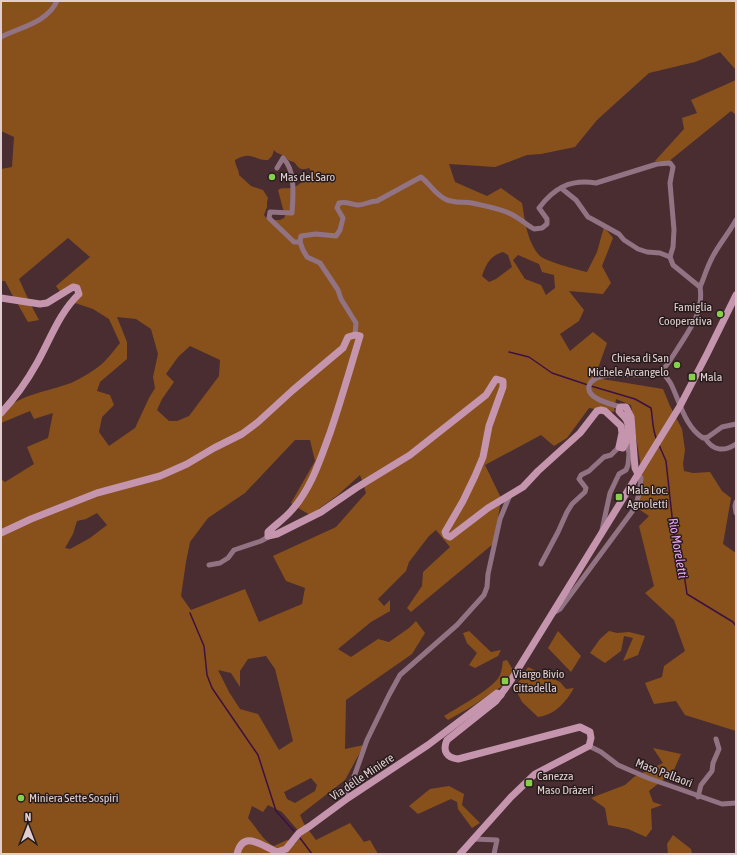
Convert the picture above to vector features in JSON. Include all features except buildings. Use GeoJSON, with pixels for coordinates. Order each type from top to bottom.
{"type":"FeatureCollection","features":[{"type":"Feature","properties":{"kind":"street"},"geometry":{"type":"LineString","coordinates":[[1,37],[44,17],[54,9],[57,1]]}},
{"type":"Feature","properties":{"kind":"street"},"geometry":{"type":"LineString","coordinates":[[277,168],[283,158],[287,162],[294,196],[292,213],[270,212],[269,218],[294,242],[300,242]]}},
{"type":"Feature","properties":{"kind":"street"},"geometry":{"type":"LineString","coordinates":[[355,335],[356,323],[338,290],[320,263],[308,257],[303,250],[300,242],[301,236],[316,234],[336,236],[340,230],[343,218],[337,208],[339,203],[346,202],[360,205],[371,201],[377,201],[421,177],[429,183],[432,190],[446,200],[471,203],[499,209],[512,215],[534,229],[542,228],[547,224],[547,219],[539,208],[555,190],[576,182],[586,181],[596,183],[657,164],[670,163],[673,167],[670,183],[674,230],[673,247],[670,257],[673,265],[700,287]]}},
{"type":"Feature","properties":{"kind":"street"},"geometry":{"type":"LineString","coordinates":[[561,188],[576,200],[588,217],[619,234],[624,240],[638,249],[647,252],[660,253],[670,257]]}},
{"type":"Feature","properties":{"kind":"street"},"geometry":{"type":"LineString","coordinates":[[552,614],[560,609],[634,509],[638,500],[640,489],[641,478],[635,468],[631,417],[626,407],[620,407],[594,397],[589,390],[589,385],[594,379],[616,374],[649,375],[662,371],[693,324],[698,312],[701,294],[700,287],[712,258],[736,220]]}},
{"type":"Feature","properties":{"kind":"street"},"geometry":{"type":"LineString","coordinates":[[1,298],[40,304],[47,303],[73,286],[77,288],[79,294],[72,300],[57,324],[21,388],[1,413]]}},
{"type":"Feature","properties":{"kind":"street"},"geometry":{"type":"LineString","coordinates":[[460,854],[511,797],[535,774],[589,746],[591,738],[590,732],[580,727],[458,759],[452,758],[445,750],[447,740],[496,701],[501,695],[680,406],[736,295]]}},
{"type":"Feature","properties":{"kind":"street"},"geometry":{"type":"LineString","coordinates":[[1,533],[31,519],[97,493],[160,476],[187,464],[242,434],[258,422],[292,390],[343,348],[348,337],[355,335],[360,336],[354,360],[318,466],[303,494],[290,512],[268,532],[268,536],[270,536]]}},
{"type":"Feature","properties":{"kind":"street"},"geometry":{"type":"LineString","coordinates":[[662,371],[670,383],[693,430],[701,437],[705,438],[713,446],[722,449],[726,450],[736,444]]}},
{"type":"Feature","properties":{"kind":"street"},"geometry":{"type":"LineString","coordinates":[[209,565],[220,563],[228,558],[234,550],[278,534],[322,512],[356,488],[410,455],[486,395],[496,379],[503,381],[504,387],[489,426],[483,457],[463,501],[445,532],[446,535],[450,537],[488,508],[523,487],[538,471],[580,433],[597,411],[605,411],[621,426],[622,433],[620,447]]}},
{"type":"Feature","properties":{"kind":"street"},"geometry":{"type":"LineString","coordinates":[[602,531],[610,493],[620,474],[626,470],[628,465],[628,426],[626,418],[619,411],[620,407]]}},
{"type":"Feature","properties":{"kind":"street"},"geometry":{"type":"LineString","coordinates":[[705,438],[722,427],[736,424]]}},
{"type":"Feature","properties":{"kind":"street"},"geometry":{"type":"LineString","coordinates":[[541,564],[567,512],[572,504],[585,492],[586,488],[579,478],[581,475],[598,464],[604,457],[620,447],[623,448],[627,441]]}},
{"type":"Feature","properties":{"kind":"street"},"geometry":{"type":"LineString","coordinates":[[348,798],[347,791],[357,768],[366,740],[388,695],[400,676],[457,625],[484,595],[487,587],[488,574],[500,519],[511,494]]}},
{"type":"Feature","properties":{"kind":"street"},"geometry":{"type":"LineString","coordinates":[[736,502],[736,513]]}},
{"type":"Feature","properties":{"kind":"street","name":"Via delle Miniere"},"geometry":{"type":"LineString","coordinates":[[237,854],[239,846],[250,840],[277,852],[286,849],[299,832],[428,745],[497,693],[501,695]]}},
{"type":"Feature","properties":{"kind":"street","name":"Maso Pallaori"},"geometry":{"type":"LineString","coordinates":[[589,746],[601,752],[618,765],[698,797],[701,784],[712,771],[718,749],[716,739]]}},
{"type":"Feature","properties":{"kind":"street"},"geometry":{"type":"LineString","coordinates":[[698,797],[722,804],[736,803]]}},
{"type":"Feature","properties":{"kind":"street"},"geometry":{"type":"LineString","coordinates":[[473,839],[497,840],[494,854]]}},
{"type":"Feature","properties":{"kind":"shaded area"},"geometry":{"type":"Polygon","coordinates":[[[1,1],[736,1],[736,70],[720,52],[695,62],[649,73],[597,120],[575,147],[541,154],[527,155],[495,167],[449,164],[455,182],[487,196],[501,188],[522,203],[529,238],[540,256],[543,258],[587,272],[597,252],[604,227],[613,238],[602,266],[611,283],[603,294],[569,291],[584,310],[579,321],[560,334],[570,351],[593,332],[607,343],[597,371],[602,379],[663,389],[682,429],[685,450],[683,464],[684,471],[693,473],[710,472],[722,491],[731,498],[723,544],[736,553],[736,731],[685,715],[676,701],[654,704],[645,683],[662,677],[664,666],[685,651],[674,620],[645,593],[654,586],[639,526],[649,516],[637,508],[642,474],[631,405],[616,399],[614,412],[589,408],[567,438],[554,446],[541,435],[485,465],[501,498],[459,530],[446,534],[464,501],[504,387],[496,379],[486,395],[431,438],[363,483],[360,475],[338,495],[310,515],[295,506],[312,480],[357,348],[355,334],[343,348],[258,422],[187,463],[1,532],[1,479],[5,482],[34,464],[27,447],[48,438],[53,413],[34,419],[30,411],[1,423],[1,414],[8,407],[24,398],[71,383],[84,376],[104,362],[120,343],[109,319],[93,309],[72,302],[78,287],[61,293],[56,286],[90,257],[68,238],[19,279],[30,303],[15,300],[5,281],[1,281],[1,169],[12,167],[14,137],[1,131],[1,1]],[[274,150],[272,156],[268,160],[263,160],[245,156],[235,160],[235,162],[239,175],[251,186],[263,190],[268,198],[264,215],[268,220],[280,220],[284,218],[286,214],[283,209],[278,190],[283,188],[291,188],[300,184],[311,171],[309,168],[300,168],[294,162],[274,150]],[[503,252],[489,261],[482,276],[489,282],[496,279],[512,267],[508,255],[503,252]],[[518,255],[513,260],[525,279],[541,285],[546,295],[555,288],[554,275],[542,272],[539,264],[518,255]],[[117,317],[127,342],[127,359],[100,382],[97,391],[110,395],[114,405],[102,417],[99,432],[109,446],[135,428],[155,388],[153,377],[158,354],[151,329],[136,319],[117,317]],[[190,346],[178,357],[166,374],[174,382],[162,399],[157,410],[169,421],[177,421],[189,416],[219,376],[220,360],[190,346]]]}},
{"type":"Feature","properties":{"kind":"shaded area"},"geometry":{"type":"Polygon","coordinates":[[[736,80],[736,115],[731,111],[668,162],[655,161],[684,129],[682,118],[697,113],[691,100],[736,80]]]}},
{"type":"Feature","properties":{"kind":"shaded area"},"geometry":{"type":"Polygon","coordinates":[[[16,301],[31,305],[39,320],[28,322],[16,301]]]}},
{"type":"Feature","properties":{"kind":"shaded area"},"geometry":{"type":"Polygon","coordinates":[[[359,337],[318,465],[294,505],[291,503],[315,461],[310,440],[295,440],[245,493],[208,518],[190,542],[181,596],[191,610],[245,589],[259,622],[302,604],[305,588],[286,581],[273,556],[336,527],[366,493],[363,484],[457,420],[496,380],[502,382],[482,457],[445,532],[450,538],[501,501],[493,544],[411,612],[407,608],[422,586],[423,572],[450,547],[436,530],[429,536],[409,562],[406,571],[378,599],[384,606],[390,600],[390,611],[371,622],[338,649],[351,657],[378,639],[389,642],[409,628],[416,621],[425,633],[412,654],[346,700],[345,749],[364,745],[345,780],[300,815],[304,824],[316,840],[350,823],[364,842],[370,840],[378,854],[1,854],[1,533],[82,500],[161,477],[243,434],[319,369],[348,338],[359,337]],[[97,513],[86,519],[77,521],[73,534],[65,548],[70,549],[90,538],[107,525],[97,513]],[[266,656],[248,659],[240,671],[240,687],[231,673],[218,670],[229,692],[240,709],[258,714],[279,750],[293,741],[275,669],[266,656]],[[311,778],[284,792],[287,799],[295,803],[315,791],[317,785],[311,778]],[[268,805],[263,812],[252,806],[248,818],[263,838],[270,844],[274,846],[287,840],[295,844],[302,835],[282,812],[268,805]]]}},
{"type":"Feature","properties":{"kind":"shaded area"},"geometry":{"type":"Polygon","coordinates":[[[469,631],[491,652],[501,650],[498,656],[475,668],[469,665],[477,653],[467,643],[463,633],[469,631]]]}},
{"type":"Feature","properties":{"kind":"shaded area"},"geometry":{"type":"Polygon","coordinates":[[[558,631],[581,656],[571,672],[548,648],[558,631]]]}},
{"type":"Feature","properties":{"kind":"shaded area"},"geometry":{"type":"Polygon","coordinates":[[[609,631],[617,633],[629,632],[645,636],[638,655],[623,661],[633,638],[624,636],[621,651],[605,663],[590,653],[600,639],[609,631]]]}},
{"type":"Feature","properties":{"kind":"shaded area"},"geometry":{"type":"Polygon","coordinates":[[[507,660],[513,670],[505,684],[471,707],[448,720],[444,716],[474,698],[495,682],[499,677],[503,661],[507,660]]]}},
{"type":"Feature","properties":{"kind":"shaded area"},"geometry":{"type":"Polygon","coordinates":[[[528,667],[560,682],[566,689],[574,688],[564,703],[550,714],[538,717],[522,702],[515,688],[528,667]]]}},
{"type":"Feature","properties":{"kind":"shaded area"},"geometry":{"type":"Polygon","coordinates":[[[653,748],[681,754],[673,772],[649,791],[653,802],[662,805],[651,809],[652,829],[646,837],[628,829],[608,825],[605,808],[591,798],[625,785],[634,777],[663,763],[653,748]]]}},
{"type":"Feature","properties":{"kind":"shaded area"},"geometry":{"type":"Polygon","coordinates":[[[449,786],[464,794],[462,805],[480,823],[472,828],[458,809],[457,802],[451,799],[418,814],[409,806],[430,789],[449,786]]]}},
{"type":"Feature","properties":{"kind":"shaded area"},"geometry":{"type":"Polygon","coordinates":[[[673,835],[691,849],[692,854],[668,854],[667,844],[673,835]]]}},
{"type":"Feature","properties":{"kind":"waterway","name":"Rio Moreletti"},"geometry":{"type":"LineString","coordinates":[[509,352],[529,357],[552,373],[588,385]]}},
{"type":"Feature","properties":{"kind":"waterway","name":"Rio Moreletti"},"geometry":{"type":"LineString","coordinates":[[591,386],[635,399],[651,408],[653,428],[657,440]]}},
{"type":"Feature","properties":{"kind":"waterway","name":"Rio Moreletti"},"geometry":{"type":"LineString","coordinates":[[659,445],[666,461],[676,553],[684,574],[687,594],[733,622],[736,626]]}},
{"type":"Feature","properties":{"kind":"waterway"},"geometry":{"type":"LineString","coordinates":[[190,613],[204,646],[207,675],[212,688],[258,755],[276,811],[294,831]]}},
{"type":"Feature","properties":{"kind":"waterway"},"geometry":{"type":"LineString","coordinates":[[300,838],[312,854]]}},
{"type":"Feature","properties":{"kind":"place","name":"Mas del Saro"},"geometry":{"type":"Point","coordinates":[272,177]}},
{"type":"Feature","properties":{"kind":"place","name":"Famiglia Cooperativa"},"geometry":{"type":"Point","coordinates":[720,314]}},
{"type":"Feature","properties":{"kind":"place","name":"Chiesa di San Michele Arcangelo"},"geometry":{"type":"Point","coordinates":[677,365]}},
{"type":"Feature","properties":{"kind":"place","name":"Mala"},"geometry":{"type":"Point","coordinates":[692,377]}},
{"type":"Feature","properties":{"kind":"place","name":"Mala Loc. Agnoletti"},"geometry":{"type":"Point","coordinates":[619,497]}},
{"type":"Feature","properties":{"kind":"place","name":"Viargo Bivio Cittadella"},"geometry":{"type":"Point","coordinates":[505,681]}},
{"type":"Feature","properties":{"kind":"place","name":"Canezza Maso Dràzeri"},"geometry":{"type":"Point","coordinates":[529,783]}},
{"type":"Feature","properties":{"kind":"place","name":"Miniera Sette Sospiri"},"geometry":{"type":"Point","coordinates":[21,798]}}]}
